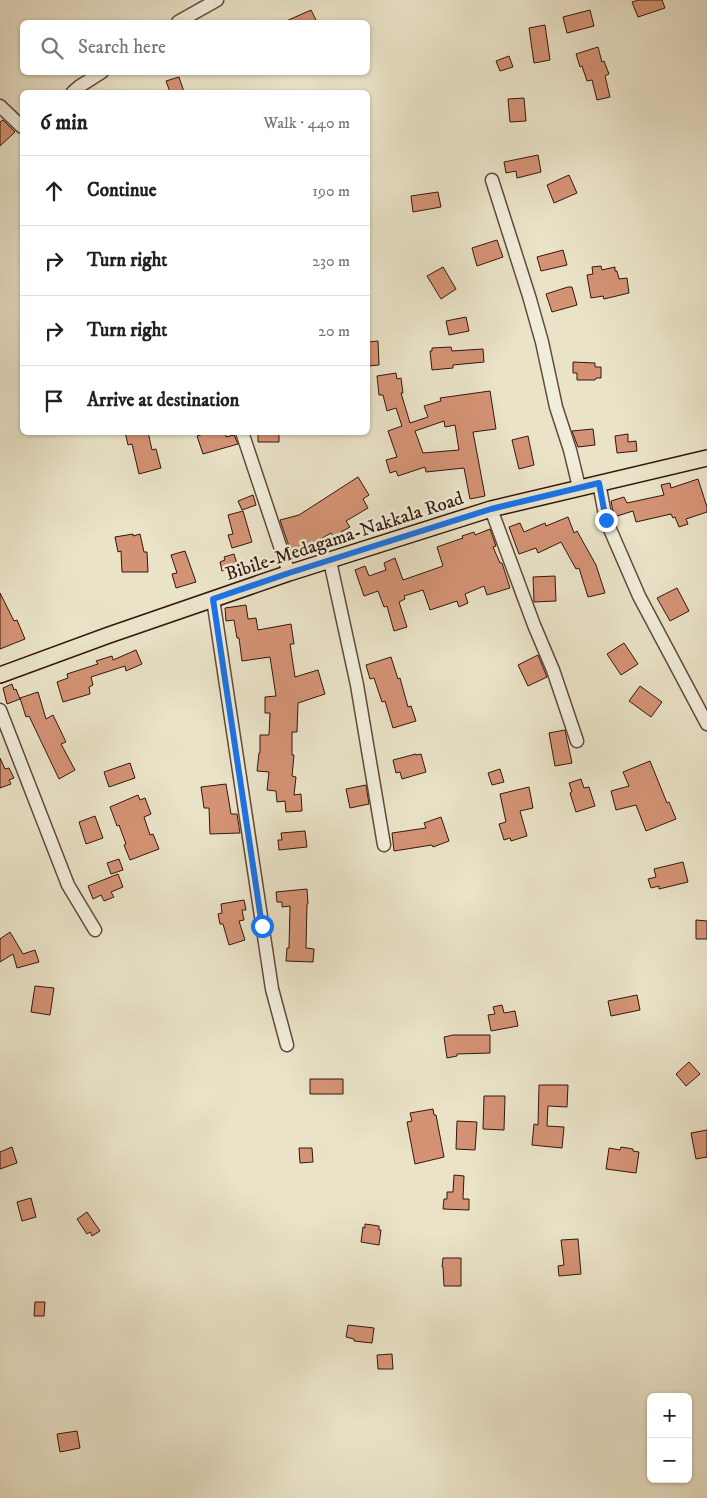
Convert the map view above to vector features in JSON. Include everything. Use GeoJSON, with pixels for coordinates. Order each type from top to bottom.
{"type":"FeatureCollection","features":[{"type":"Feature","properties":{"kind":"main road","name":"Bibile-Medagama-Nakkala Road"},"geometry":{"type":"LineString","coordinates":[[0,674],[289,573],[491,509],[707,458]]}},
{"type":"Feature","properties":{"kind":"lane"},"geometry":{"type":"LineString","coordinates":[[182,20],[218,0]]}},
{"type":"Feature","properties":{"kind":"lane"},"geometry":{"type":"LineString","coordinates":[[75,90],[97,75]]}},
{"type":"Feature","properties":{"kind":"lane"},"geometry":{"type":"LineString","coordinates":[[0,106],[20,126]]}},
{"type":"Feature","properties":{"kind":"lane"},"geometry":{"type":"LineString","coordinates":[[492,180],[542,342],[556,407],[570,450],[579,488]]}},
{"type":"Feature","properties":{"kind":"lane"},"geometry":{"type":"LineString","coordinates":[[243,435],[289,573]]}},
{"type":"Feature","properties":{"kind":"lane"},"geometry":{"type":"LineString","coordinates":[[599,483],[606,520],[639,596],[707,724]]}},
{"type":"Feature","properties":{"kind":"lane"},"geometry":{"type":"LineString","coordinates":[[491,509],[534,625],[553,670],[577,741]]}},
{"type":"Feature","properties":{"kind":"lane"},"geometry":{"type":"LineString","coordinates":[[330,561],[357,685],[384,845]]}},
{"type":"Feature","properties":{"kind":"lane"},"geometry":{"type":"LineString","coordinates":[[213,599],[272,989],[287,1045]]}},
{"type":"Feature","properties":{"kind":"lane"},"geometry":{"type":"LineString","coordinates":[[0,710],[68,885],[95,930]]}},
{"type":"Feature","properties":{"kind":"building"},"geometry":{"type":"Polygon","coordinates":[[[639,0],[662,0],[665,8],[638,17],[632,2],[639,0]]]}},
{"type":"Feature","properties":{"kind":"building"},"geometry":{"type":"Polygon","coordinates":[[[311,10],[316,20],[288,20],[311,10]]]}},
{"type":"Feature","properties":{"kind":"building"},"geometry":{"type":"Polygon","coordinates":[[[590,10],[594,26],[567,33],[563,17],[590,10]]]}},
{"type":"Feature","properties":{"kind":"building"},"geometry":{"type":"Polygon","coordinates":[[[545,25],[550,60],[534,63],[529,28],[545,25]]]}},
{"type":"Feature","properties":{"kind":"building"},"geometry":{"type":"Polygon","coordinates":[[[598,47],[602,62],[604,61],[609,74],[605,76],[610,97],[597,100],[592,80],[587,81],[576,54],[598,47]]]}},
{"type":"Feature","properties":{"kind":"building"},"geometry":{"type":"Polygon","coordinates":[[[509,56],[513,67],[500,71],[496,61],[509,56]]]}},
{"type":"Feature","properties":{"kind":"building"},"geometry":{"type":"Polygon","coordinates":[[[179,77],[183,90],[169,90],[166,81],[179,77]]]}},
{"type":"Feature","properties":{"kind":"building"},"geometry":{"type":"Polygon","coordinates":[[[524,98],[526,121],[510,122],[508,99],[524,98]]]}},
{"type":"Feature","properties":{"kind":"building"},"geometry":{"type":"Polygon","coordinates":[[[3,120],[15,132],[0,146],[0,122],[3,120]]]}},
{"type":"Feature","properties":{"kind":"building"},"geometry":{"type":"Polygon","coordinates":[[[538,155],[541,172],[517,178],[516,171],[506,173],[504,162],[538,155]]]}},
{"type":"Feature","properties":{"kind":"building"},"geometry":{"type":"Polygon","coordinates":[[[569,175],[577,193],[554,203],[547,185],[569,175]]]}},
{"type":"Feature","properties":{"kind":"building"},"geometry":{"type":"Polygon","coordinates":[[[438,192],[441,207],[413,212],[411,196],[438,192]]]}},
{"type":"Feature","properties":{"kind":"building"},"geometry":{"type":"Polygon","coordinates":[[[497,240],[503,257],[477,266],[472,248],[497,240]]]}},
{"type":"Feature","properties":{"kind":"building"},"geometry":{"type":"Polygon","coordinates":[[[563,250],[567,265],[541,271],[537,257],[563,250]]]}},
{"type":"Feature","properties":{"kind":"building"},"geometry":{"type":"Polygon","coordinates":[[[601,266],[602,270],[615,267],[619,279],[627,278],[629,293],[604,299],[603,296],[591,298],[587,275],[593,274],[592,267],[601,266]]]}},
{"type":"Feature","properties":{"kind":"building"},"geometry":{"type":"Polygon","coordinates":[[[443,267],[456,289],[441,299],[427,276],[443,267]]]}},
{"type":"Feature","properties":{"kind":"building"},"geometry":{"type":"Polygon","coordinates":[[[572,287],[577,305],[552,312],[546,294],[572,287]]]}},
{"type":"Feature","properties":{"kind":"building"},"geometry":{"type":"Polygon","coordinates":[[[466,317],[469,331],[449,335],[446,321],[466,317]]]}},
{"type":"Feature","properties":{"kind":"building"},"geometry":{"type":"Polygon","coordinates":[[[378,341],[379,365],[370,366],[370,342],[378,341]]]}},
{"type":"Feature","properties":{"kind":"building"},"geometry":{"type":"Polygon","coordinates":[[[451,347],[452,351],[483,349],[484,362],[453,365],[453,368],[432,370],[430,351],[432,351],[432,348],[451,347]]]}},
{"type":"Feature","properties":{"kind":"building"},"geometry":{"type":"Polygon","coordinates":[[[573,362],[595,363],[595,367],[601,367],[601,378],[577,380],[577,373],[573,373],[573,362]]]}},
{"type":"Feature","properties":{"kind":"building"},"geometry":{"type":"Polygon","coordinates":[[[396,373],[397,379],[401,378],[403,393],[401,393],[410,423],[428,417],[424,406],[441,401],[440,398],[490,391],[496,429],[473,432],[485,496],[470,499],[464,468],[426,472],[425,467],[398,476],[396,471],[390,473],[386,460],[397,457],[388,431],[402,426],[396,408],[387,411],[383,395],[379,395],[377,376],[396,373]],[[444,421],[415,431],[423,453],[459,450],[455,425],[445,427],[444,421]]]}},
{"type":"Feature","properties":{"kind":"building"},"geometry":{"type":"Polygon","coordinates":[[[593,429],[595,445],[578,447],[572,431],[593,429]]]}},
{"type":"Feature","properties":{"kind":"building"},"geometry":{"type":"Polygon","coordinates":[[[628,434],[628,442],[636,441],[637,451],[617,453],[615,436],[628,434]]]}},
{"type":"Feature","properties":{"kind":"building"},"geometry":{"type":"Polygon","coordinates":[[[126,435],[149,435],[152,450],[156,449],[161,468],[139,474],[132,444],[128,445],[126,435]]]}},
{"type":"Feature","properties":{"kind":"building"},"geometry":{"type":"Polygon","coordinates":[[[226,435],[226,437],[234,435],[238,444],[203,454],[197,436],[226,435]]]}},
{"type":"Feature","properties":{"kind":"building"},"geometry":{"type":"Polygon","coordinates":[[[258,435],[279,435],[279,442],[258,442],[258,435]]]}},
{"type":"Feature","properties":{"kind":"building"},"geometry":{"type":"Polygon","coordinates":[[[528,436],[534,465],[519,469],[512,440],[528,436]]]}},
{"type":"Feature","properties":{"kind":"building"},"geometry":{"type":"Polygon","coordinates":[[[358,477],[369,495],[363,499],[368,508],[346,521],[350,527],[341,532],[343,535],[336,540],[331,533],[305,548],[306,552],[292,555],[280,520],[299,515],[358,477]]]}},
{"type":"Feature","properties":{"kind":"building"},"geometry":{"type":"Polygon","coordinates":[[[698,479],[707,512],[686,519],[688,524],[679,527],[675,517],[673,518],[671,514],[636,522],[633,511],[614,517],[611,501],[624,497],[627,503],[664,495],[661,485],[670,483],[671,488],[698,479]]]}},
{"type":"Feature","properties":{"kind":"building"},"geometry":{"type":"Polygon","coordinates":[[[253,495],[256,505],[242,510],[238,501],[253,495]]]}},
{"type":"Feature","properties":{"kind":"building"},"geometry":{"type":"Polygon","coordinates":[[[243,511],[252,542],[232,548],[228,535],[233,534],[228,515],[243,511]]]}},
{"type":"Feature","properties":{"kind":"building"},"geometry":{"type":"Polygon","coordinates":[[[568,517],[574,533],[577,531],[596,565],[605,593],[588,597],[579,568],[576,569],[561,542],[538,553],[536,548],[519,554],[509,527],[520,523],[524,532],[545,523],[546,526],[568,517]]]}},
{"type":"Feature","properties":{"kind":"building"},"geometry":{"type":"Polygon","coordinates":[[[490,529],[496,546],[493,547],[500,563],[502,563],[510,588],[487,595],[484,586],[465,594],[468,603],[459,607],[457,601],[430,610],[423,590],[404,596],[405,599],[399,602],[407,627],[394,631],[387,606],[384,607],[378,591],[364,596],[355,570],[365,566],[369,576],[386,570],[384,563],[395,558],[403,580],[443,566],[437,547],[463,538],[462,536],[474,532],[475,535],[490,529]]]}},
{"type":"Feature","properties":{"kind":"building"},"geometry":{"type":"Polygon","coordinates":[[[133,534],[133,536],[140,534],[144,552],[147,552],[148,572],[122,572],[121,551],[118,552],[115,537],[133,534]]]}},
{"type":"Feature","properties":{"kind":"building"},"geometry":{"type":"Polygon","coordinates":[[[185,551],[196,582],[176,588],[172,574],[177,573],[171,555],[185,551]]]}},
{"type":"Feature","properties":{"kind":"building"},"geometry":{"type":"Polygon","coordinates":[[[234,554],[240,574],[231,577],[228,569],[222,571],[220,562],[225,560],[224,557],[234,554]]]}},
{"type":"Feature","properties":{"kind":"building"},"geometry":{"type":"Polygon","coordinates":[[[555,576],[556,601],[534,602],[533,577],[555,576]]]}},
{"type":"Feature","properties":{"kind":"building"},"geometry":{"type":"Polygon","coordinates":[[[677,588],[689,611],[670,621],[657,598],[677,588]]]}},
{"type":"Feature","properties":{"kind":"building"},"geometry":{"type":"Polygon","coordinates":[[[0,593],[14,621],[17,620],[25,639],[0,649],[0,593]]]}},
{"type":"Feature","properties":{"kind":"building"},"geometry":{"type":"Polygon","coordinates":[[[246,605],[248,619],[256,618],[258,630],[291,624],[294,644],[290,644],[295,677],[318,670],[325,694],[298,703],[297,732],[292,732],[292,755],[294,755],[292,776],[296,777],[294,795],[301,794],[302,811],[286,812],[285,801],[277,802],[276,791],[267,790],[269,772],[257,771],[260,735],[269,735],[270,713],[265,713],[265,697],[276,696],[270,657],[242,661],[234,620],[226,621],[225,608],[246,605]]]}},
{"type":"Feature","properties":{"kind":"building"},"geometry":{"type":"Polygon","coordinates":[[[624,643],[638,664],[621,675],[607,654],[624,643]]]}},
{"type":"Feature","properties":{"kind":"building"},"geometry":{"type":"Polygon","coordinates":[[[136,650],[142,664],[126,671],[125,666],[91,677],[93,685],[89,687],[90,694],[63,702],[57,682],[68,678],[67,674],[98,664],[96,661],[112,656],[113,660],[136,650]]]}},
{"type":"Feature","properties":{"kind":"building"},"geometry":{"type":"Polygon","coordinates":[[[538,655],[547,677],[528,686],[518,665],[538,655]]]}},
{"type":"Feature","properties":{"kind":"building"},"geometry":{"type":"Polygon","coordinates":[[[391,657],[398,679],[400,678],[408,707],[411,706],[416,721],[393,728],[385,701],[382,702],[374,678],[370,679],[366,665],[391,657]]]}},
{"type":"Feature","properties":{"kind":"building"},"geometry":{"type":"Polygon","coordinates":[[[12,684],[20,699],[7,704],[3,688],[12,684]]]}},
{"type":"Feature","properties":{"kind":"building"},"geometry":{"type":"Polygon","coordinates":[[[640,686],[662,702],[651,717],[629,701],[640,686]]]}},
{"type":"Feature","properties":{"kind":"building"},"geometry":{"type":"Polygon","coordinates":[[[38,692],[46,719],[53,715],[66,742],[61,744],[75,770],[59,779],[29,716],[26,717],[20,698],[38,692]]]}},
{"type":"Feature","properties":{"kind":"building"},"geometry":{"type":"Polygon","coordinates":[[[565,730],[572,763],[555,766],[549,733],[565,730]]]}},
{"type":"Feature","properties":{"kind":"building"},"geometry":{"type":"Polygon","coordinates":[[[421,754],[426,772],[402,779],[400,772],[396,773],[393,760],[421,754]]]}},
{"type":"Feature","properties":{"kind":"building"},"geometry":{"type":"Polygon","coordinates":[[[0,758],[5,769],[9,768],[14,778],[9,780],[11,784],[0,788],[0,758]]]}},
{"type":"Feature","properties":{"kind":"building"},"geometry":{"type":"Polygon","coordinates":[[[650,761],[667,803],[669,802],[676,819],[646,831],[636,805],[616,810],[611,791],[629,786],[623,772],[650,761]]]}},
{"type":"Feature","properties":{"kind":"building"},"geometry":{"type":"Polygon","coordinates":[[[130,763],[135,778],[109,787],[104,772],[130,763]]]}},
{"type":"Feature","properties":{"kind":"building"},"geometry":{"type":"Polygon","coordinates":[[[500,769],[504,782],[492,785],[488,773],[500,769]]]}},
{"type":"Feature","properties":{"kind":"building"},"geometry":{"type":"Polygon","coordinates":[[[581,779],[584,788],[589,787],[595,806],[576,812],[569,783],[581,779]]]}},
{"type":"Feature","properties":{"kind":"building"},"geometry":{"type":"Polygon","coordinates":[[[226,784],[231,814],[237,814],[240,833],[210,834],[209,808],[204,808],[201,787],[226,784]]]}},
{"type":"Feature","properties":{"kind":"building"},"geometry":{"type":"Polygon","coordinates":[[[366,785],[369,804],[350,808],[346,789],[366,785]]]}},
{"type":"Feature","properties":{"kind":"building"},"geometry":{"type":"Polygon","coordinates":[[[529,787],[533,808],[520,811],[527,836],[511,841],[510,838],[504,840],[499,824],[506,822],[500,794],[529,787]]]}},
{"type":"Feature","properties":{"kind":"building"},"geometry":{"type":"Polygon","coordinates":[[[138,795],[140,800],[145,798],[151,814],[144,817],[150,835],[153,834],[159,849],[130,860],[119,825],[117,826],[110,807],[138,795]]]}},
{"type":"Feature","properties":{"kind":"building"},"geometry":{"type":"Polygon","coordinates":[[[95,816],[103,838],[86,844],[79,822],[95,816]]]}},
{"type":"Feature","properties":{"kind":"building"},"geometry":{"type":"Polygon","coordinates":[[[441,817],[449,841],[433,847],[432,845],[394,851],[392,833],[426,828],[424,823],[441,817]]]}},
{"type":"Feature","properties":{"kind":"building"},"geometry":{"type":"Polygon","coordinates":[[[305,831],[307,847],[279,850],[278,840],[282,840],[281,833],[305,831]]]}},
{"type":"Feature","properties":{"kind":"building"},"geometry":{"type":"Polygon","coordinates":[[[119,859],[123,870],[111,874],[107,863],[119,859]]]}},
{"type":"Feature","properties":{"kind":"building"},"geometry":{"type":"Polygon","coordinates":[[[683,862],[688,882],[659,889],[659,886],[651,888],[648,879],[656,877],[654,869],[683,862]]]}},
{"type":"Feature","properties":{"kind":"building"},"geometry":{"type":"Polygon","coordinates":[[[118,874],[123,887],[111,892],[114,897],[104,901],[101,895],[93,899],[88,886],[118,874]]]}},
{"type":"Feature","properties":{"kind":"building"},"geometry":{"type":"Polygon","coordinates":[[[307,889],[306,948],[314,949],[313,962],[286,961],[287,948],[289,948],[290,906],[282,907],[282,902],[277,902],[276,892],[307,889]]]}},
{"type":"Feature","properties":{"kind":"building"},"geometry":{"type":"Polygon","coordinates":[[[244,900],[246,910],[242,910],[244,920],[239,921],[245,940],[229,945],[218,914],[222,913],[221,904],[244,900]]]}},
{"type":"Feature","properties":{"kind":"building"},"geometry":{"type":"Polygon","coordinates":[[[696,920],[707,921],[707,939],[696,939],[696,920]]]}},
{"type":"Feature","properties":{"kind":"building"},"geometry":{"type":"Polygon","coordinates":[[[10,932],[23,954],[35,950],[39,962],[17,968],[13,954],[0,962],[0,939],[10,932]]]}},
{"type":"Feature","properties":{"kind":"building"},"geometry":{"type":"Polygon","coordinates":[[[35,986],[54,988],[50,1015],[31,1012],[35,986]]]}},
{"type":"Feature","properties":{"kind":"building"},"geometry":{"type":"Polygon","coordinates":[[[637,995],[640,1010],[611,1016],[608,1001],[637,995]]]}},
{"type":"Feature","properties":{"kind":"building"},"geometry":{"type":"Polygon","coordinates":[[[502,1005],[504,1013],[515,1011],[518,1026],[491,1031],[488,1015],[495,1014],[493,1007],[502,1005]]]}},
{"type":"Feature","properties":{"kind":"building"},"geometry":{"type":"Polygon","coordinates":[[[453,1035],[490,1035],[490,1053],[457,1054],[457,1056],[447,1058],[444,1037],[453,1035]]]}},
{"type":"Feature","properties":{"kind":"building"},"geometry":{"type":"Polygon","coordinates":[[[689,1062],[700,1074],[686,1086],[676,1074],[689,1062]]]}},
{"type":"Feature","properties":{"kind":"building"},"geometry":{"type":"Polygon","coordinates":[[[310,1079],[343,1079],[343,1094],[310,1094],[310,1079]]]}},
{"type":"Feature","properties":{"kind":"building"},"geometry":{"type":"Polygon","coordinates":[[[539,1085],[568,1085],[567,1107],[548,1106],[547,1126],[564,1127],[562,1148],[532,1145],[534,1124],[538,1125],[539,1085]]]}},
{"type":"Feature","properties":{"kind":"building"},"geometry":{"type":"Polygon","coordinates":[[[484,1096],[505,1096],[504,1130],[483,1129],[484,1096]]]}},
{"type":"Feature","properties":{"kind":"building"},"geometry":{"type":"Polygon","coordinates":[[[433,1109],[434,1115],[436,1115],[444,1157],[415,1164],[407,1122],[412,1121],[410,1113],[433,1109]]]}},
{"type":"Feature","properties":{"kind":"building"},"geometry":{"type":"Polygon","coordinates":[[[457,1121],[477,1122],[475,1150],[456,1149],[457,1121]]]}},
{"type":"Feature","properties":{"kind":"building"},"geometry":{"type":"Polygon","coordinates":[[[707,1130],[707,1157],[696,1159],[691,1133],[707,1130]]]}},
{"type":"Feature","properties":{"kind":"building"},"geometry":{"type":"Polygon","coordinates":[[[12,1147],[17,1163],[0,1169],[0,1152],[12,1147]]]}},
{"type":"Feature","properties":{"kind":"building"},"geometry":{"type":"Polygon","coordinates":[[[621,1147],[639,1152],[636,1173],[606,1169],[609,1148],[620,1150],[621,1147]]]}},
{"type":"Feature","properties":{"kind":"building"},"geometry":{"type":"Polygon","coordinates":[[[299,1148],[312,1148],[313,1162],[300,1163],[299,1148]]]}},
{"type":"Feature","properties":{"kind":"building"},"geometry":{"type":"Polygon","coordinates":[[[454,1175],[464,1176],[463,1199],[469,1199],[469,1210],[443,1209],[444,1199],[447,1199],[447,1192],[453,1192],[454,1175]]]}},
{"type":"Feature","properties":{"kind":"building"},"geometry":{"type":"Polygon","coordinates":[[[31,1198],[36,1217],[22,1221],[17,1202],[31,1198]]]}},
{"type":"Feature","properties":{"kind":"building"},"geometry":{"type":"Polygon","coordinates":[[[87,1212],[100,1231],[92,1236],[90,1232],[87,1234],[77,1219],[87,1212]]]}},
{"type":"Feature","properties":{"kind":"building"},"geometry":{"type":"Polygon","coordinates":[[[365,1224],[379,1226],[379,1230],[381,1230],[379,1245],[361,1242],[365,1224]]]}},
{"type":"Feature","properties":{"kind":"building"},"geometry":{"type":"Polygon","coordinates":[[[578,1239],[581,1274],[559,1276],[558,1266],[564,1265],[561,1240],[578,1239]]]}},
{"type":"Feature","properties":{"kind":"building"},"geometry":{"type":"Polygon","coordinates":[[[443,1258],[461,1258],[461,1286],[444,1286],[443,1258]]]}},
{"type":"Feature","properties":{"kind":"building"},"geometry":{"type":"Polygon","coordinates":[[[35,1302],[45,1302],[44,1316],[34,1316],[35,1302]]]}},
{"type":"Feature","properties":{"kind":"building"},"geometry":{"type":"Polygon","coordinates":[[[348,1325],[374,1328],[372,1343],[354,1341],[354,1339],[346,1337],[348,1325]]]}},
{"type":"Feature","properties":{"kind":"building"},"geometry":{"type":"Polygon","coordinates":[[[392,1354],[393,1369],[378,1369],[377,1355],[392,1354]]]}},
{"type":"Feature","properties":{"kind":"building"},"geometry":{"type":"Polygon","coordinates":[[[77,1431],[80,1448],[60,1452],[57,1434],[77,1431]]]}},
{"type":"Feature","properties":{"kind":"route"},"geometry":{"type":"LineString","coordinates":[[262,926],[213,599],[491,509],[599,483],[606,520]]}}]}
